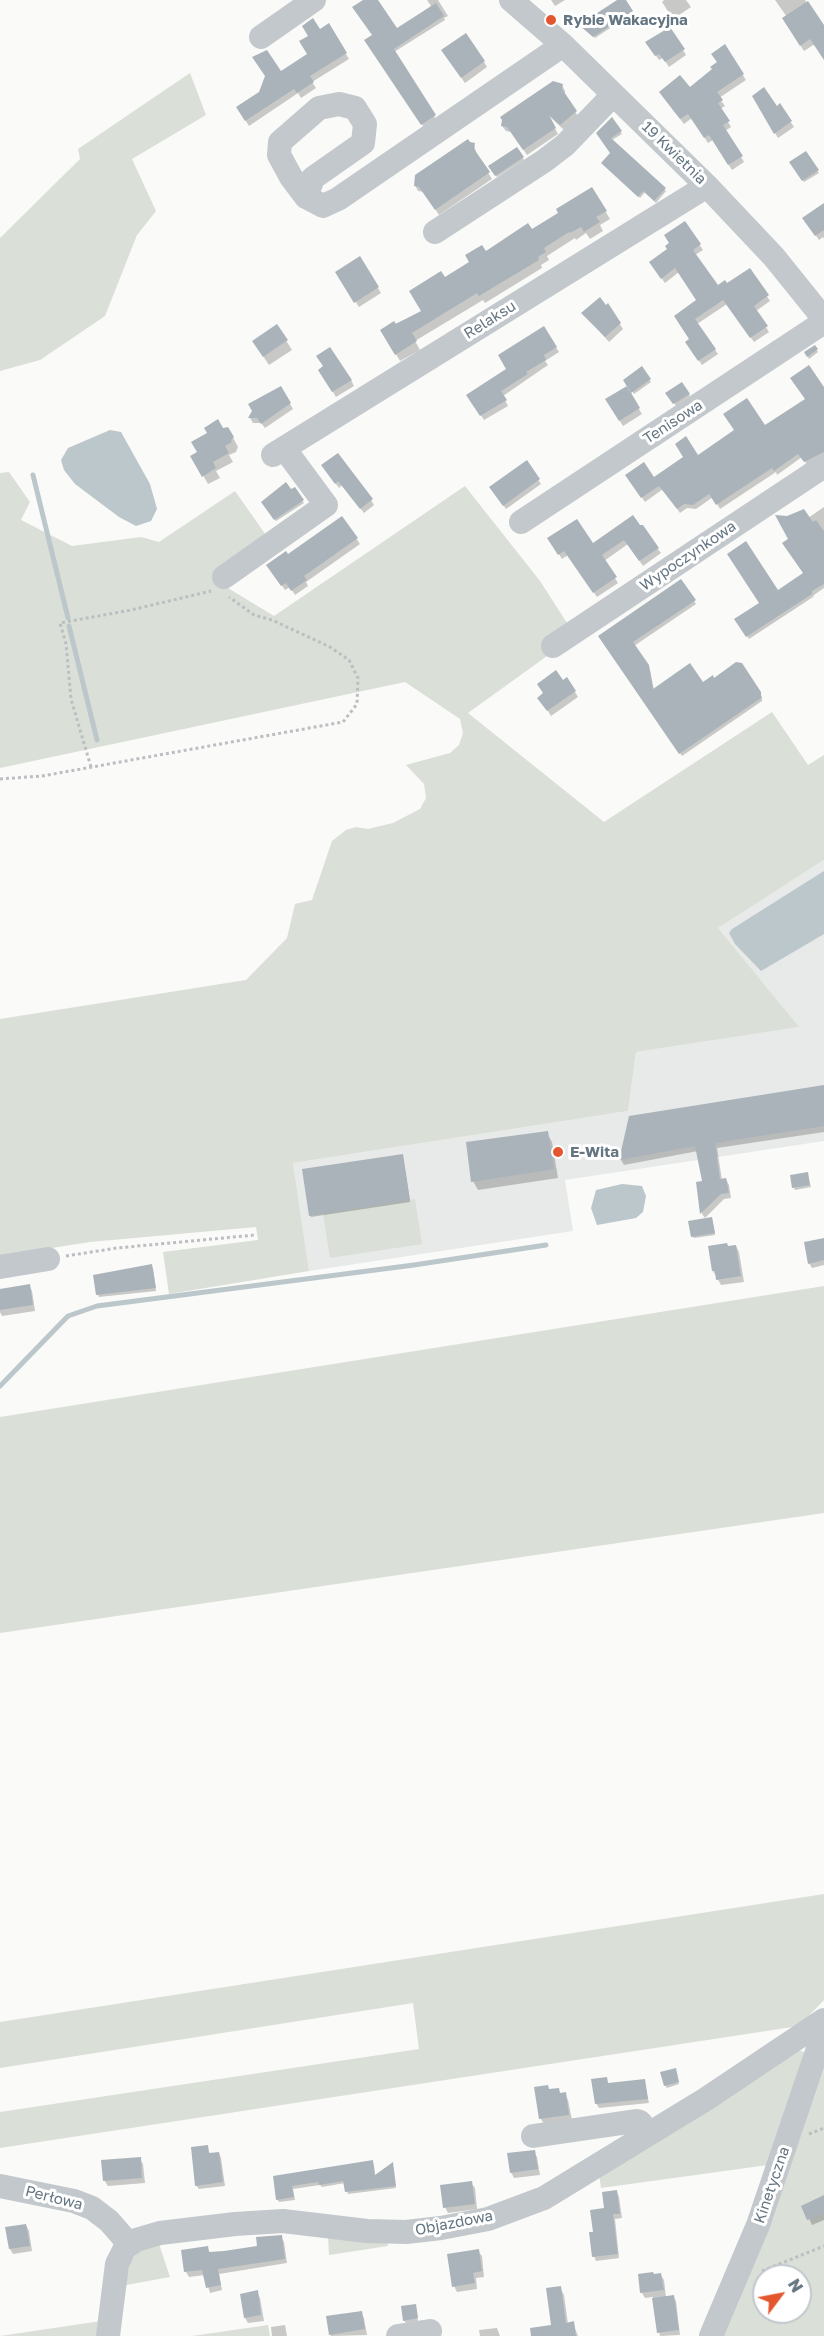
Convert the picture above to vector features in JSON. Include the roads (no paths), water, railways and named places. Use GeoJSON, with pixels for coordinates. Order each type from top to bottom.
{"type":"FeatureCollection","features":[{"type":"Feature","properties":{"kind":"street"},"geometry":{"type":"LineString","coordinates":[[261,37],[314,0]]}},
{"type":"Feature","properties":{"kind":"street","name":"19 Kwietnia"},"geometry":{"type":"LineString","coordinates":[[511,0],[563,45],[707,186],[774,257],[824,321]]}},
{"type":"Feature","properties":{"kind":"street"},"geometry":{"type":"LineString","coordinates":[[306,197],[323,206],[338,198],[563,45]]}},
{"type":"Feature","properties":{"kind":"street"},"geometry":{"type":"LineString","coordinates":[[435,232],[565,145],[614,95]]}},
{"type":"Feature","properties":{"kind":"street","name":"Relaksu"},"geometry":{"type":"LineString","coordinates":[[223,587],[326,504],[278,452],[707,186]]}},
{"type":"Feature","properties":{"kind":"street","name":"Tenisowa"},"geometry":{"type":"LineString","coordinates":[[521,522],[824,321]]}},
{"type":"Feature","properties":{"kind":"street","name":"Wypoczynkowa"},"geometry":{"type":"LineString","coordinates":[[553,646],[824,466]]}},
{"type":"Feature","properties":{"kind":"street"},"geometry":{"type":"LineString","coordinates":[[0,1267],[48,1259]]}},
{"type":"Feature","properties":{"kind":"street","name":"Objazdowa"},"geometry":{"type":"LineString","coordinates":[[129,2244],[160,2233],[235,2224],[283,2222],[367,2231],[406,2232],[453,2226],[488,2218],[544,2198],[791,2044],[824,2020]]}},
{"type":"Feature","properties":{"kind":"street","name":"Kinetyczna"},"geometry":{"type":"LineString","coordinates":[[711,2336],[758,2225],[824,2031]]}},
{"type":"Feature","properties":{"kind":"street"},"geometry":{"type":"LineString","coordinates":[[533,2136],[636,2121],[640,2122],[649,2134]]}},
{"type":"Feature","properties":{"kind":"street","name":"Perłowa"},"geometry":{"type":"LineString","coordinates":[[0,2186],[74,2201],[92,2208],[109,2221],[129,2244]]}},
{"type":"Feature","properties":{"kind":"street"},"geometry":{"type":"LineString","coordinates":[[108,2336],[116,2271],[121,2254],[129,2244]]}},
{"type":"Feature","properties":{"kind":"street"},"geometry":{"type":"LineString","coordinates":[[398,2336],[430,2331]]}},
{"type":"Feature","properties":{"kind":"waterway"},"geometry":{"type":"LineString","coordinates":[[33,475],[68,618]]}},
{"type":"Feature","properties":{"kind":"waterway"},"geometry":{"type":"LineString","coordinates":[[69,626],[97,740]]}},
{"type":"Feature","properties":{"kind":"waterway"},"geometry":{"type":"LineString","coordinates":[[0,1386],[68,1316],[97,1306],[414,1265],[546,1245]]}},
{"type":"Feature","properties":{"kind":"place","name":"Rybie Wakacyjna"},"geometry":{"type":"Point","coordinates":[551,20]}},
{"type":"Feature","properties":{"kind":"place","name":"E-Wita"},"geometry":{"type":"Point","coordinates":[558,1152]}}]}
